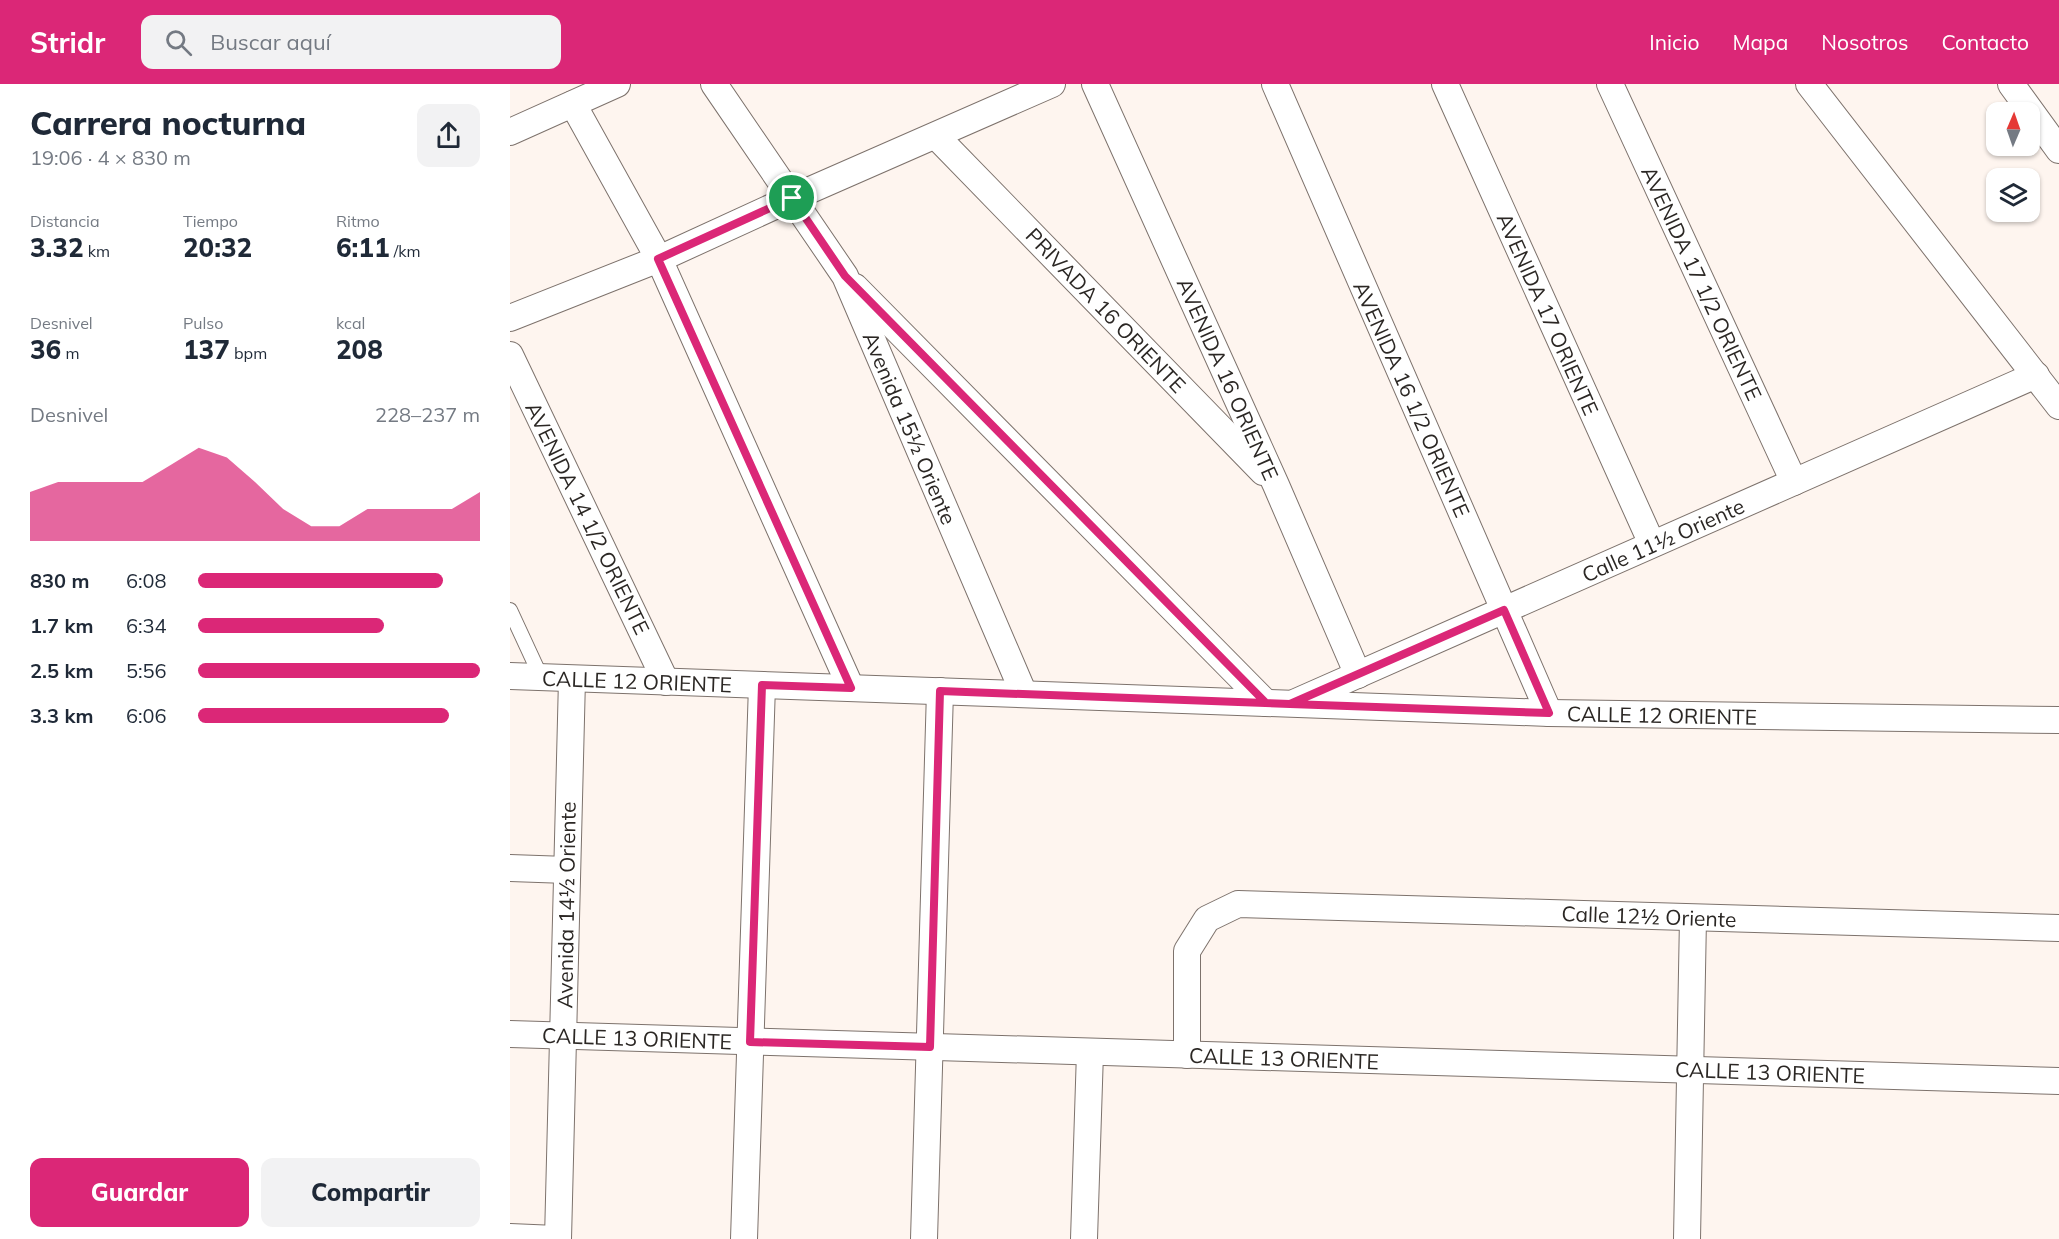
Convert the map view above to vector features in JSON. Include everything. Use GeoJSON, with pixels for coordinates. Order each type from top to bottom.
{"type":"FeatureCollection","features":[{"type":"Feature","properties":{"kind":"street"},"geometry":{"type":"LineString","coordinates":[[510,132],[617,84]]}},
{"type":"Feature","properties":{"kind":"street","name":"Avenida 15½ Oriente"},"geometry":{"type":"LineString","coordinates":[[714,84],[845,276],[1024,694]]}},
{"type":"Feature","properties":{"kind":"street"},"geometry":{"type":"LineString","coordinates":[[510,318],[658,259],[1052,84]]}},
{"type":"Feature","properties":{"kind":"street","name":"AVENIDA 16 ORIENTE"},"geometry":{"type":"LineString","coordinates":[[1095,84],[1276,485],[1358,675]]}},
{"type":"Feature","properties":{"kind":"street","name":"AVENIDA 16 1/2 ORIENTE"},"geometry":{"type":"LineString","coordinates":[[1275,84],[1549,713]]}},
{"type":"Feature","properties":{"kind":"street","name":"AVENIDA 17 ORIENTE"},"geometry":{"type":"LineString","coordinates":[[1445,84],[1652,544]]}},
{"type":"Feature","properties":{"kind":"street","name":"AVENIDA 17 1/2 ORIENTE"},"geometry":{"type":"LineString","coordinates":[[1610,84],[1794,482]]}},
{"type":"Feature","properties":{"kind":"street"},"geometry":{"type":"LineString","coordinates":[[1809,84],[2059,406]]}},
{"type":"Feature","properties":{"kind":"street"},"geometry":{"type":"LineString","coordinates":[[2011,84],[2059,150]]}},
{"type":"Feature","properties":{"kind":"street"},"geometry":{"type":"LineString","coordinates":[[573,104],[658,259],[851,688]]}},
{"type":"Feature","properties":{"kind":"street","name":"PRIVADA 16 ORIENTE"},"geometry":{"type":"LineString","coordinates":[[936,135],[1276,485]]}},
{"type":"Feature","properties":{"kind":"street"},"geometry":{"type":"LineString","coordinates":[[845,276],[1278,704]]}},
{"type":"Feature","properties":{"kind":"street","name":"AVENIDA 14 1/2 ORIENTE"},"geometry":{"type":"LineString","coordinates":[[510,355],[666,682]]}},
{"type":"Feature","properties":{"kind":"street","name":"Calle 11½ Oriente"},"geometry":{"type":"LineString","coordinates":[[1278,704],[1358,675],[2036,375]]}},
{"type":"Feature","properties":{"kind":"street","name":"CALLE 12 ORIENTE"},"geometry":{"type":"LineString","coordinates":[[510,676],[1549,713],[2059,720]]}},
{"type":"Feature","properties":{"kind":"street","name":"Avenida 14½ Oriente"},"geometry":{"type":"LineString","coordinates":[[557,1239],[572,679]]}},
{"type":"Feature","properties":{"kind":"street"},"geometry":{"type":"LineString","coordinates":[[744,1239],[762,685]]}},
{"type":"Feature","properties":{"kind":"street"},"geometry":{"type":"LineString","coordinates":[[924,1239],[940,691]]}},
{"type":"Feature","properties":{"kind":"street"},"geometry":{"type":"LineString","coordinates":[[510,867],[567,870]]}},
{"type":"Feature","properties":{"kind":"street","name":"Calle 12½ Oriente"},"geometry":{"type":"LineString","coordinates":[[1187,1055],[1187,951],[1206,919],[1238,904],[2059,928]]}},
{"type":"Feature","properties":{"kind":"street"},"geometry":{"type":"LineString","coordinates":[[1687,1239],[1693,918]]}},
{"type":"Feature","properties":{"kind":"street","name":"CALLE 13 ORIENTE"},"geometry":{"type":"LineString","coordinates":[[510,1034],[2059,1081]]}},
{"type":"Feature","properties":{"kind":"street"},"geometry":{"type":"LineString","coordinates":[[1084,1239],[1090,1052]]}},
{"type":"Feature","properties":{"kind":"street"},"geometry":{"type":"LineString","coordinates":[[510,1237],[557,1239]]}},
{"type":"Feature","properties":{"kind":"lane"},"geometry":{"type":"LineString","coordinates":[[510,610],[541,677]]}},
{"type":"Feature","properties":{"kind":"route"},"geometry":{"type":"LineString","coordinates":[[792,198],[658,259],[851,688],[762,685],[750,1042],[930,1047],[940,691],[1290,704],[1504,610],[1549,713],[1290,704],[1266,703],[845,276],[792,198]]}}]}
